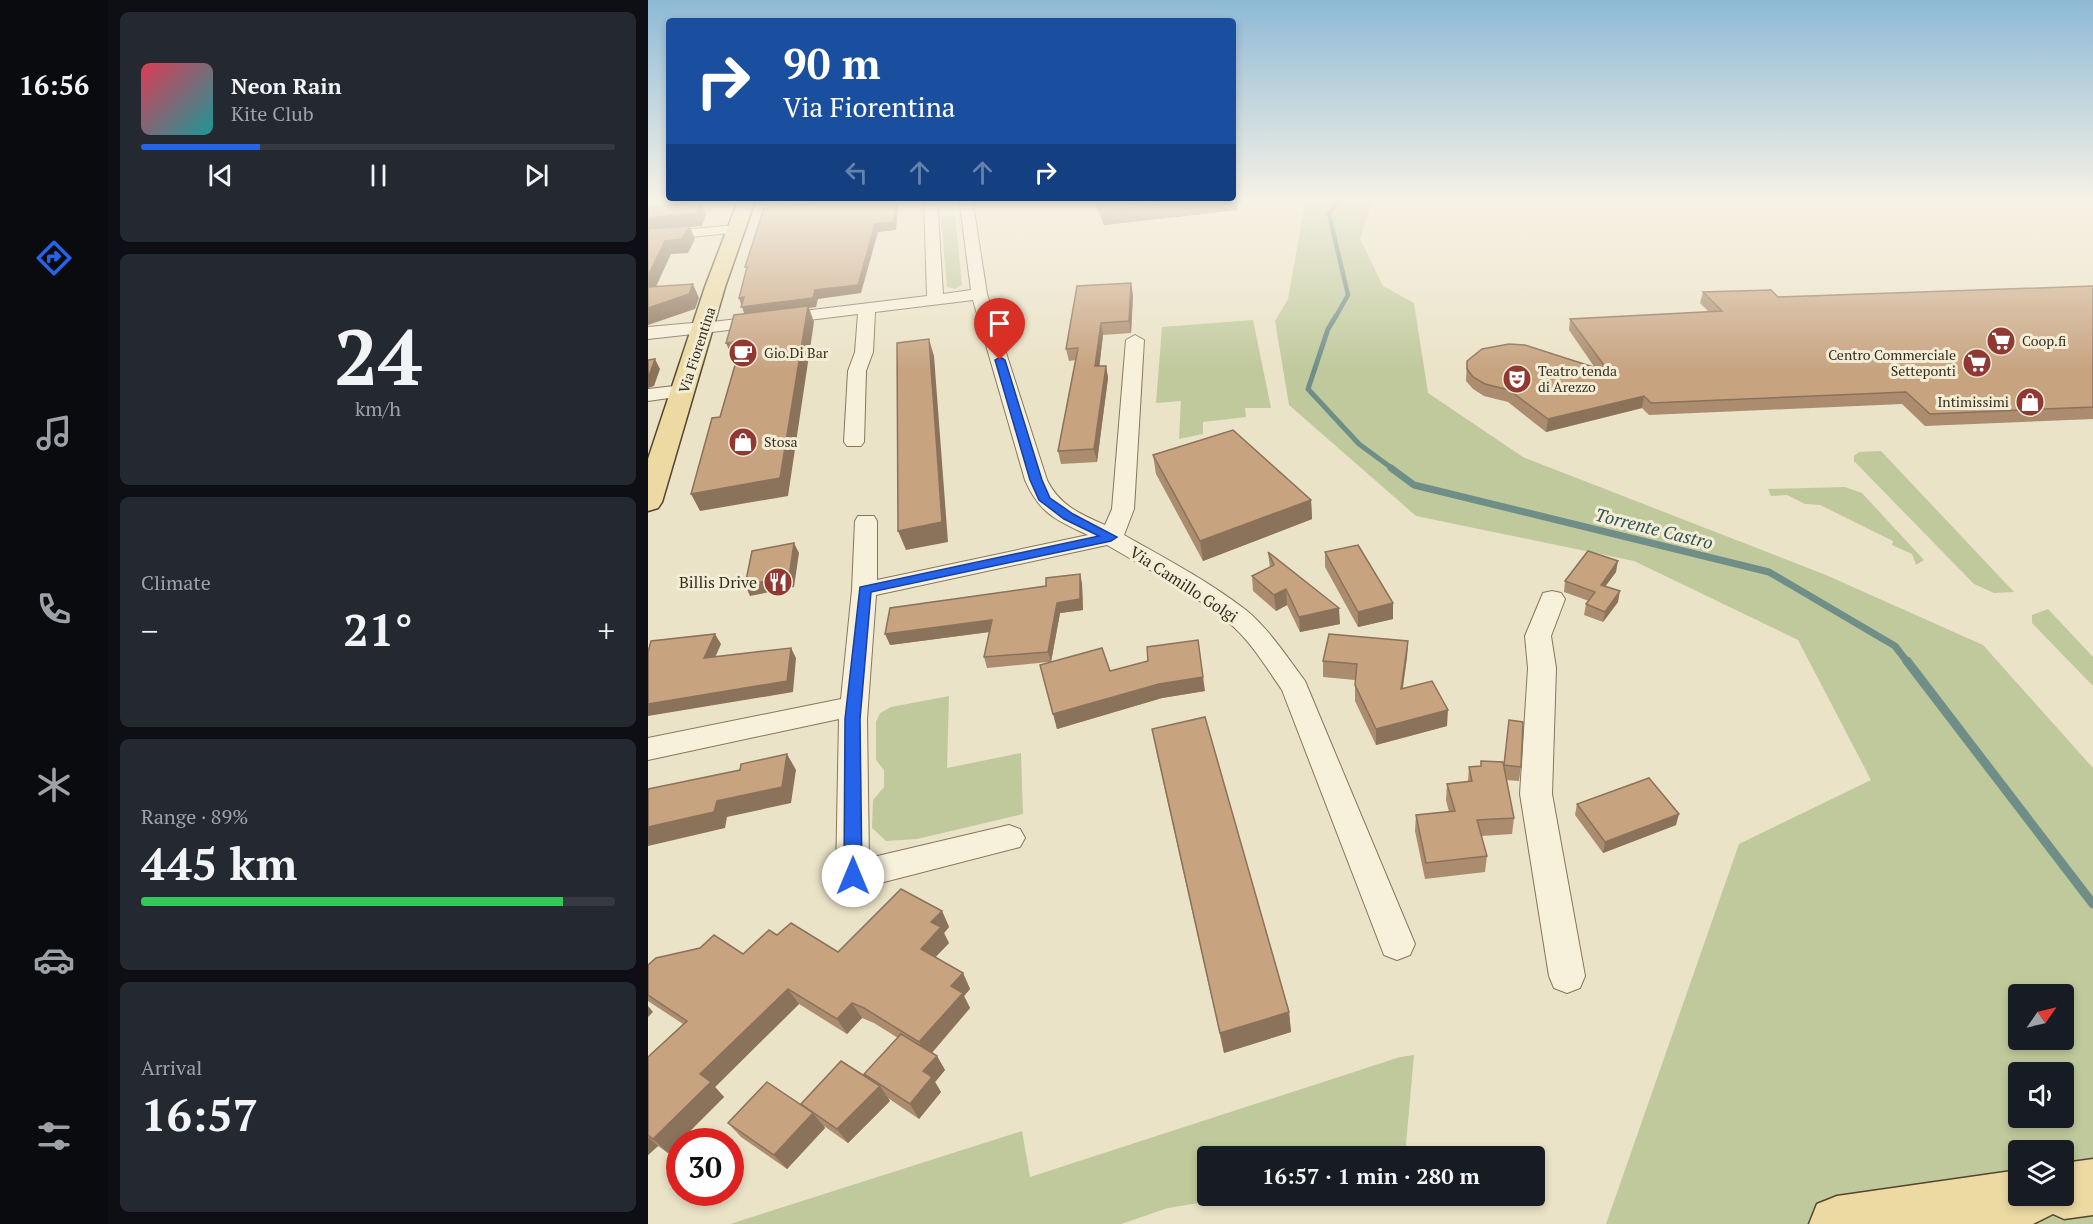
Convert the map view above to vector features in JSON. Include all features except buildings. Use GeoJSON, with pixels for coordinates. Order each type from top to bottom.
{"type":"FeatureCollection","features":[{"type":"Feature","properties":{"kind":"main road","name":"Via Fiorentina"},"geometry":{"type":"LineString","coordinates":[[648,502],[728,255]]}},
{"type":"Feature","properties":{"kind":"main road"},"geometry":{"type":"LineString","coordinates":[[1837,1224],[2008,1200]]}},
{"type":"Feature","properties":{"kind":"street","name":"Via Camillo Golgi"},"geometry":{"type":"LineString","coordinates":[[935,298],[941,255]]}},
{"type":"Feature","properties":{"kind":"street","name":"Via Camillo Golgi"},"geometry":{"type":"LineString","coordinates":[[965,255],[1036,480],[1045,500],[1068,517],[1111,537],[1194,586],[1238,617],[1269,650],[1295,688],[1397,944]]}},
{"type":"Feature","properties":{"kind":"street"},"geometry":{"type":"LineString","coordinates":[[648,333],[979,294]]}},
{"type":"Feature","properties":{"kind":"street"},"geometry":{"type":"LineString","coordinates":[[854,442],[857,371],[864,351],[867,307]]}},
{"type":"Feature","properties":{"kind":"street"},"geometry":{"type":"LineString","coordinates":[[864,590],[1111,537],[1123,509],[1135,340]]}},
{"type":"Feature","properties":{"kind":"street"},"geometry":{"type":"LineString","coordinates":[[648,395],[683,391]]}},
{"type":"Feature","properties":{"kind":"street"},"geometry":{"type":"LineString","coordinates":[[866,521],[864,590],[854,706],[853,876],[1009,838]]}},
{"type":"Feature","properties":{"kind":"street"},"geometry":{"type":"LineString","coordinates":[[1552,599],[1538,636],[1542,668],[1536,794],[1567,976]]}},
{"type":"Feature","properties":{"kind":"street"},"geometry":{"type":"LineString","coordinates":[[648,749],[854,706]]}},
{"type":"Feature","properties":{"kind":"green space"},"geometry":{"type":"Polygon","coordinates":[[[944,255],[959,255],[962,285],[955,289],[947,287],[944,255]]]}},
{"type":"Feature","properties":{"kind":"green space"},"geometry":{"type":"Polygon","coordinates":[[[1296,255],[1368,255],[1383,286],[1414,303],[1428,393],[1523,457],[1826,575],[1983,645],[2093,768],[2093,1224],[1606,1224],[1739,844],[1871,780],[1798,640],[1634,561],[1416,516],[1289,405],[1275,321],[1288,299],[1296,255]]]}},
{"type":"Feature","properties":{"kind":"green space"},"geometry":{"type":"Polygon","coordinates":[[[1253,320],[1271,408],[1245,408],[1246,417],[1203,422],[1203,434],[1179,439],[1181,401],[1156,403],[1162,327],[1253,320]]]}},
{"type":"Feature","properties":{"kind":"green space"},"geometry":{"type":"Polygon","coordinates":[[[1881,451],[2014,592],[1994,593],[1974,584],[1854,461],[1854,456],[1859,452],[1881,451]]]}},
{"type":"Feature","properties":{"kind":"green space"},"geometry":{"type":"Polygon","coordinates":[[[1845,487],[1862,493],[1924,560],[1916,565],[1912,554],[1892,545],[1893,541],[1820,505],[1805,504],[1787,495],[1771,496],[1768,489],[1845,487]]]}},
{"type":"Feature","properties":{"kind":"green space"},"geometry":{"type":"Polygon","coordinates":[[[2048,609],[2093,657],[2093,686],[2032,623],[2032,615],[2048,609]]]}},
{"type":"Feature","properties":{"kind":"green space"},"geometry":{"type":"Polygon","coordinates":[[[949,696],[947,768],[1021,753],[1023,814],[917,839],[886,841],[872,828],[873,800],[884,787],[884,770],[876,760],[876,722],[880,713],[891,707],[949,696]]]}},
{"type":"Feature","properties":{"kind":"green space"},"geometry":{"type":"Polygon","coordinates":[[[1414,1055],[1406,1146],[1197,1146],[1197,1203],[1168,1208],[1121,1224],[730,1224],[1022,1131],[1030,1177],[1400,1057],[1414,1055]]]}},
{"type":"Feature","properties":{"kind":"waterway","name":"Torrente Castro"},"geometry":{"type":"LineString","coordinates":[[1335,318],[1348,295],[1339,255]]}},
{"type":"Feature","properties":{"kind":"waterway","name":"Torrente Castro"},"geometry":{"type":"LineString","coordinates":[[1336,316],[1328,329],[1308,389],[1359,444],[1393,469]]}},
{"type":"Feature","properties":{"kind":"waterway","name":"Torrente Castro"},"geometry":{"type":"LineString","coordinates":[[1391,468],[1414,485],[1769,572],[1895,646],[1908,663]]}},
{"type":"Feature","properties":{"kind":"waterway","name":"Torrente Castro"},"geometry":{"type":"LineString","coordinates":[[1907,661],[2093,904]]}},
{"type":"Feature","properties":{"kind":"place","name":"Coop.fi"},"geometry":{"type":"Point","coordinates":[2001,341]}},
{"type":"Feature","properties":{"kind":"place","name":"Gio.Di Bar"},"geometry":{"type":"Point","coordinates":[743,353]}},
{"type":"Feature","properties":{"kind":"place","name":"Centro Commerciale Setteponti"},"geometry":{"type":"Point","coordinates":[1977,363]}},
{"type":"Feature","properties":{"kind":"place","name":"Teatro tenda di Arezzo"},"geometry":{"type":"Point","coordinates":[1517,379]}},
{"type":"Feature","properties":{"kind":"place","name":"Intimissimi"},"geometry":{"type":"Point","coordinates":[2030,402]}},
{"type":"Feature","properties":{"kind":"place","name":"Stosa"},"geometry":{"type":"Point","coordinates":[743,442]}},
{"type":"Feature","properties":{"kind":"place","name":"Billis Drive"},"geometry":{"type":"Point","coordinates":[778,582]}},
{"type":"Feature","properties":{"kind":"route"},"geometry":{"type":"LineString","coordinates":[[853,876],[853,719],[864,590],[1111,537],[1068,517],[1045,500],[1036,480],[1000,360]]}}]}
